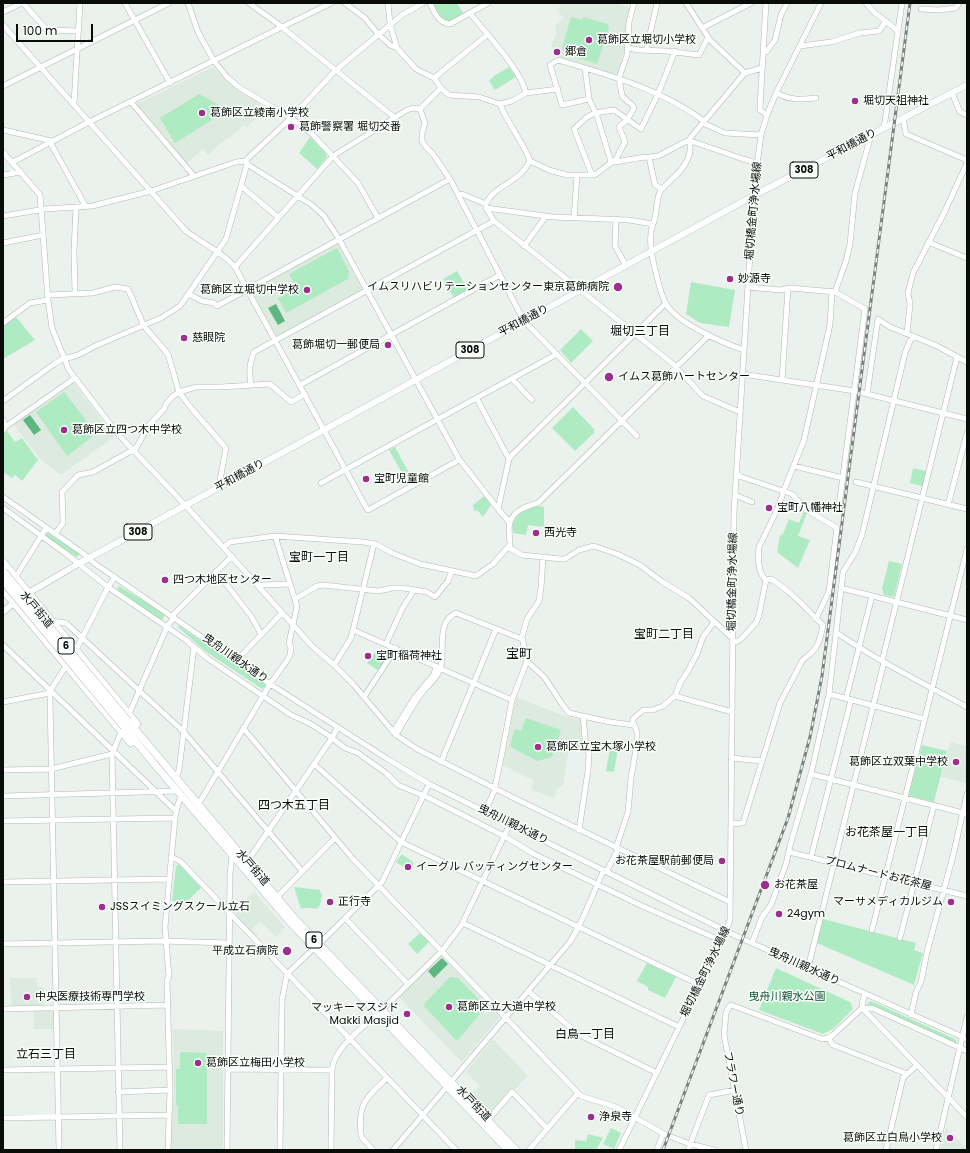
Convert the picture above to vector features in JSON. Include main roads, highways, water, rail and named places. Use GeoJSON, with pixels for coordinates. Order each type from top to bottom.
{"type":"FeatureCollection","features":[{"type":"Feature","properties":{"kind":"highway"},"geometry":{"type":"LineString","coordinates":[[3,562],[76,650],[126,723]]}},
{"type":"Feature","properties":{"kind":"highway","name":"水戸街道"},"geometry":{"type":"LineString","coordinates":[[3,571],[126,723],[156,766],[232,856]]}},
{"type":"Feature","properties":{"kind":"highway","name":"水戸街道"},"geometry":{"type":"LineString","coordinates":[[3,581],[126,723],[162,760],[233,846],[276,907],[380,1012],[508,1150]]}},
{"type":"Feature","properties":{"kind":"highway"},"geometry":{"type":"LineString","coordinates":[[3,590],[66,666],[126,723]]}},
{"type":"Feature","properties":{"kind":"highway"},"geometry":{"type":"LineString","coordinates":[[233,846],[232,856],[243,860]]}},
{"type":"Feature","properties":{"kind":"highway","name":"水戸街道"},"geometry":{"type":"LineString","coordinates":[[243,860],[276,897],[316,946]]}},
{"type":"Feature","properties":{"kind":"highway","name":"水戸街道"},"geometry":{"type":"LineString","coordinates":[[448,1084],[488,1120],[516,1150]]}},
{"type":"Feature","properties":{"kind":"main road","name":"平和橋通り"},"geometry":{"type":"LineString","coordinates":[[3,612],[28,592],[78,564],[754,196],[967,85]]}},
{"type":"Feature","properties":{"kind":"railway"},"geometry":{"type":"LineString","coordinates":[[663,1150],[788,818],[810,737],[822,676],[910,3]]}},
{"type":"Feature","properties":{"kind":"place","name":"葛飾区立堀切小学校"},"geometry":{"type":"Point","coordinates":[589,40]}},
{"type":"Feature","properties":{"kind":"place","name":"郷倉"},"geometry":{"type":"Point","coordinates":[557,52]}},
{"type":"Feature","properties":{"kind":"place","name":"堀切天祖神社"},"geometry":{"type":"Point","coordinates":[855,101]}},
{"type":"Feature","properties":{"kind":"place","name":"葛飾区立綾南小学校"},"geometry":{"type":"Point","coordinates":[202,113]}},
{"type":"Feature","properties":{"kind":"place","name":"葛飾警察署 堀切交番"},"geometry":{"type":"Point","coordinates":[291,127]}},
{"type":"Feature","properties":{"kind":"place","name":"妙源寺"},"geometry":{"type":"Point","coordinates":[730,279]}},
{"type":"Feature","properties":{"kind":"place","name":"イムスリハビリテーションセンター東京葛飾病院"},"geometry":{"type":"Point","coordinates":[618,287]}},
{"type":"Feature","properties":{"kind":"place","name":"葛飾区立堀切中学校"},"geometry":{"type":"Point","coordinates":[307,290]}},
{"type":"Feature","properties":{"kind":"place","name":"慈眼院"},"geometry":{"type":"Point","coordinates":[184,338]}},
{"type":"Feature","properties":{"kind":"place","name":"葛飾堀切一郵便局"},"geometry":{"type":"Point","coordinates":[388,345]}},
{"type":"Feature","properties":{"kind":"place","name":"イムス葛飾ハートセンター"},"geometry":{"type":"Point","coordinates":[609,377]}},
{"type":"Feature","properties":{"kind":"place","name":"葛飾区立四つ木中学校"},"geometry":{"type":"Point","coordinates":[64,430]}},
{"type":"Feature","properties":{"kind":"place","name":"宝町児童館"},"geometry":{"type":"Point","coordinates":[366,479]}},
{"type":"Feature","properties":{"kind":"place","name":"宝町八幡神社"},"geometry":{"type":"Point","coordinates":[769,508]}},
{"type":"Feature","properties":{"kind":"place","name":"西光寺"},"geometry":{"type":"Point","coordinates":[536,533]}},
{"type":"Feature","properties":{"kind":"place","name":"四つ木地区センター"},"geometry":{"type":"Point","coordinates":[165,580]}},
{"type":"Feature","properties":{"kind":"place","name":"宝町稲荷神社"},"geometry":{"type":"Point","coordinates":[368,656]}},
{"type":"Feature","properties":{"kind":"place","name":"葛飾区立宝木塚小学校"},"geometry":{"type":"Point","coordinates":[538,747]}},
{"type":"Feature","properties":{"kind":"place","name":"葛飾区立双葉中学校"},"geometry":{"type":"Point","coordinates":[956,762]}},
{"type":"Feature","properties":{"kind":"place","name":"お花茶屋駅前郵便局"},"geometry":{"type":"Point","coordinates":[722,861]}},
{"type":"Feature","properties":{"kind":"place","name":"イーグル バッティングセンター"},"geometry":{"type":"Point","coordinates":[408,867]}},
{"type":"Feature","properties":{"kind":"place","name":"お花茶屋"},"geometry":{"type":"Point","coordinates":[765,885]}},
{"type":"Feature","properties":{"kind":"place","name":"正行寺"},"geometry":{"type":"Point","coordinates":[330,902]}},
{"type":"Feature","properties":{"kind":"place","name":"マーサメディカルジム"},"geometry":{"type":"Point","coordinates":[951,902]}},
{"type":"Feature","properties":{"kind":"place","name":"JSSスイミングスクール立石"},"geometry":{"type":"Point","coordinates":[102,907]}},
{"type":"Feature","properties":{"kind":"place","name":"24gym"},"geometry":{"type":"Point","coordinates":[779,914]}},
{"type":"Feature","properties":{"kind":"place","name":"平成立石病院"},"geometry":{"type":"Point","coordinates":[287,951]}},
{"type":"Feature","properties":{"kind":"place","name":"中央医療技術専門学校"},"geometry":{"type":"Point","coordinates":[27,997]}},
{"type":"Feature","properties":{"kind":"place","name":"葛飾区立大道中学校"},"geometry":{"type":"Point","coordinates":[449,1007]}},
{"type":"Feature","properties":{"kind":"place","name":"マッキーマスジド Makki Masjid"},"geometry":{"type":"Point","coordinates":[407,1014]}},
{"type":"Feature","properties":{"kind":"place","name":"葛飾区立梅田小学校"},"geometry":{"type":"Point","coordinates":[198,1063]}},
{"type":"Feature","properties":{"kind":"place","name":"浄泉寺"},"geometry":{"type":"Point","coordinates":[591,1117]}},
{"type":"Feature","properties":{"kind":"place","name":"葛飾区立白鳥小学校"},"geometry":{"type":"Point","coordinates":[950,1138]}},
{"type":"Feature","properties":{"kind":"district","name":"堀切三丁目"},"geometry":{"type":"Point","coordinates":[640,332]}},
{"type":"Feature","properties":{"kind":"district","name":"宝町一丁目"},"geometry":{"type":"Point","coordinates":[319,558]}},
{"type":"Feature","properties":{"kind":"district","name":"宝町二丁目"},"geometry":{"type":"Point","coordinates":[664,635]}},
{"type":"Feature","properties":{"kind":"district","name":"宝町"},"geometry":{"type":"Point","coordinates":[519,655]}},
{"type":"Feature","properties":{"kind":"district","name":"四つ木五丁目"},"geometry":{"type":"Point","coordinates":[294,806]}},
{"type":"Feature","properties":{"kind":"district","name":"お花茶屋一丁目"},"geometry":{"type":"Point","coordinates":[887,833]}},
{"type":"Feature","properties":{"kind":"district","name":"白鳥一丁目"},"geometry":{"type":"Point","coordinates":[585,1035]}},
{"type":"Feature","properties":{"kind":"district","name":"立石三丁目"},"geometry":{"type":"Point","coordinates":[46,1055]}},
{"type":"Feature","properties":{"kind":"park label","name":"曳舟川親水公園"},"geometry":{"type":"Point","coordinates":[787,997]}}]}
